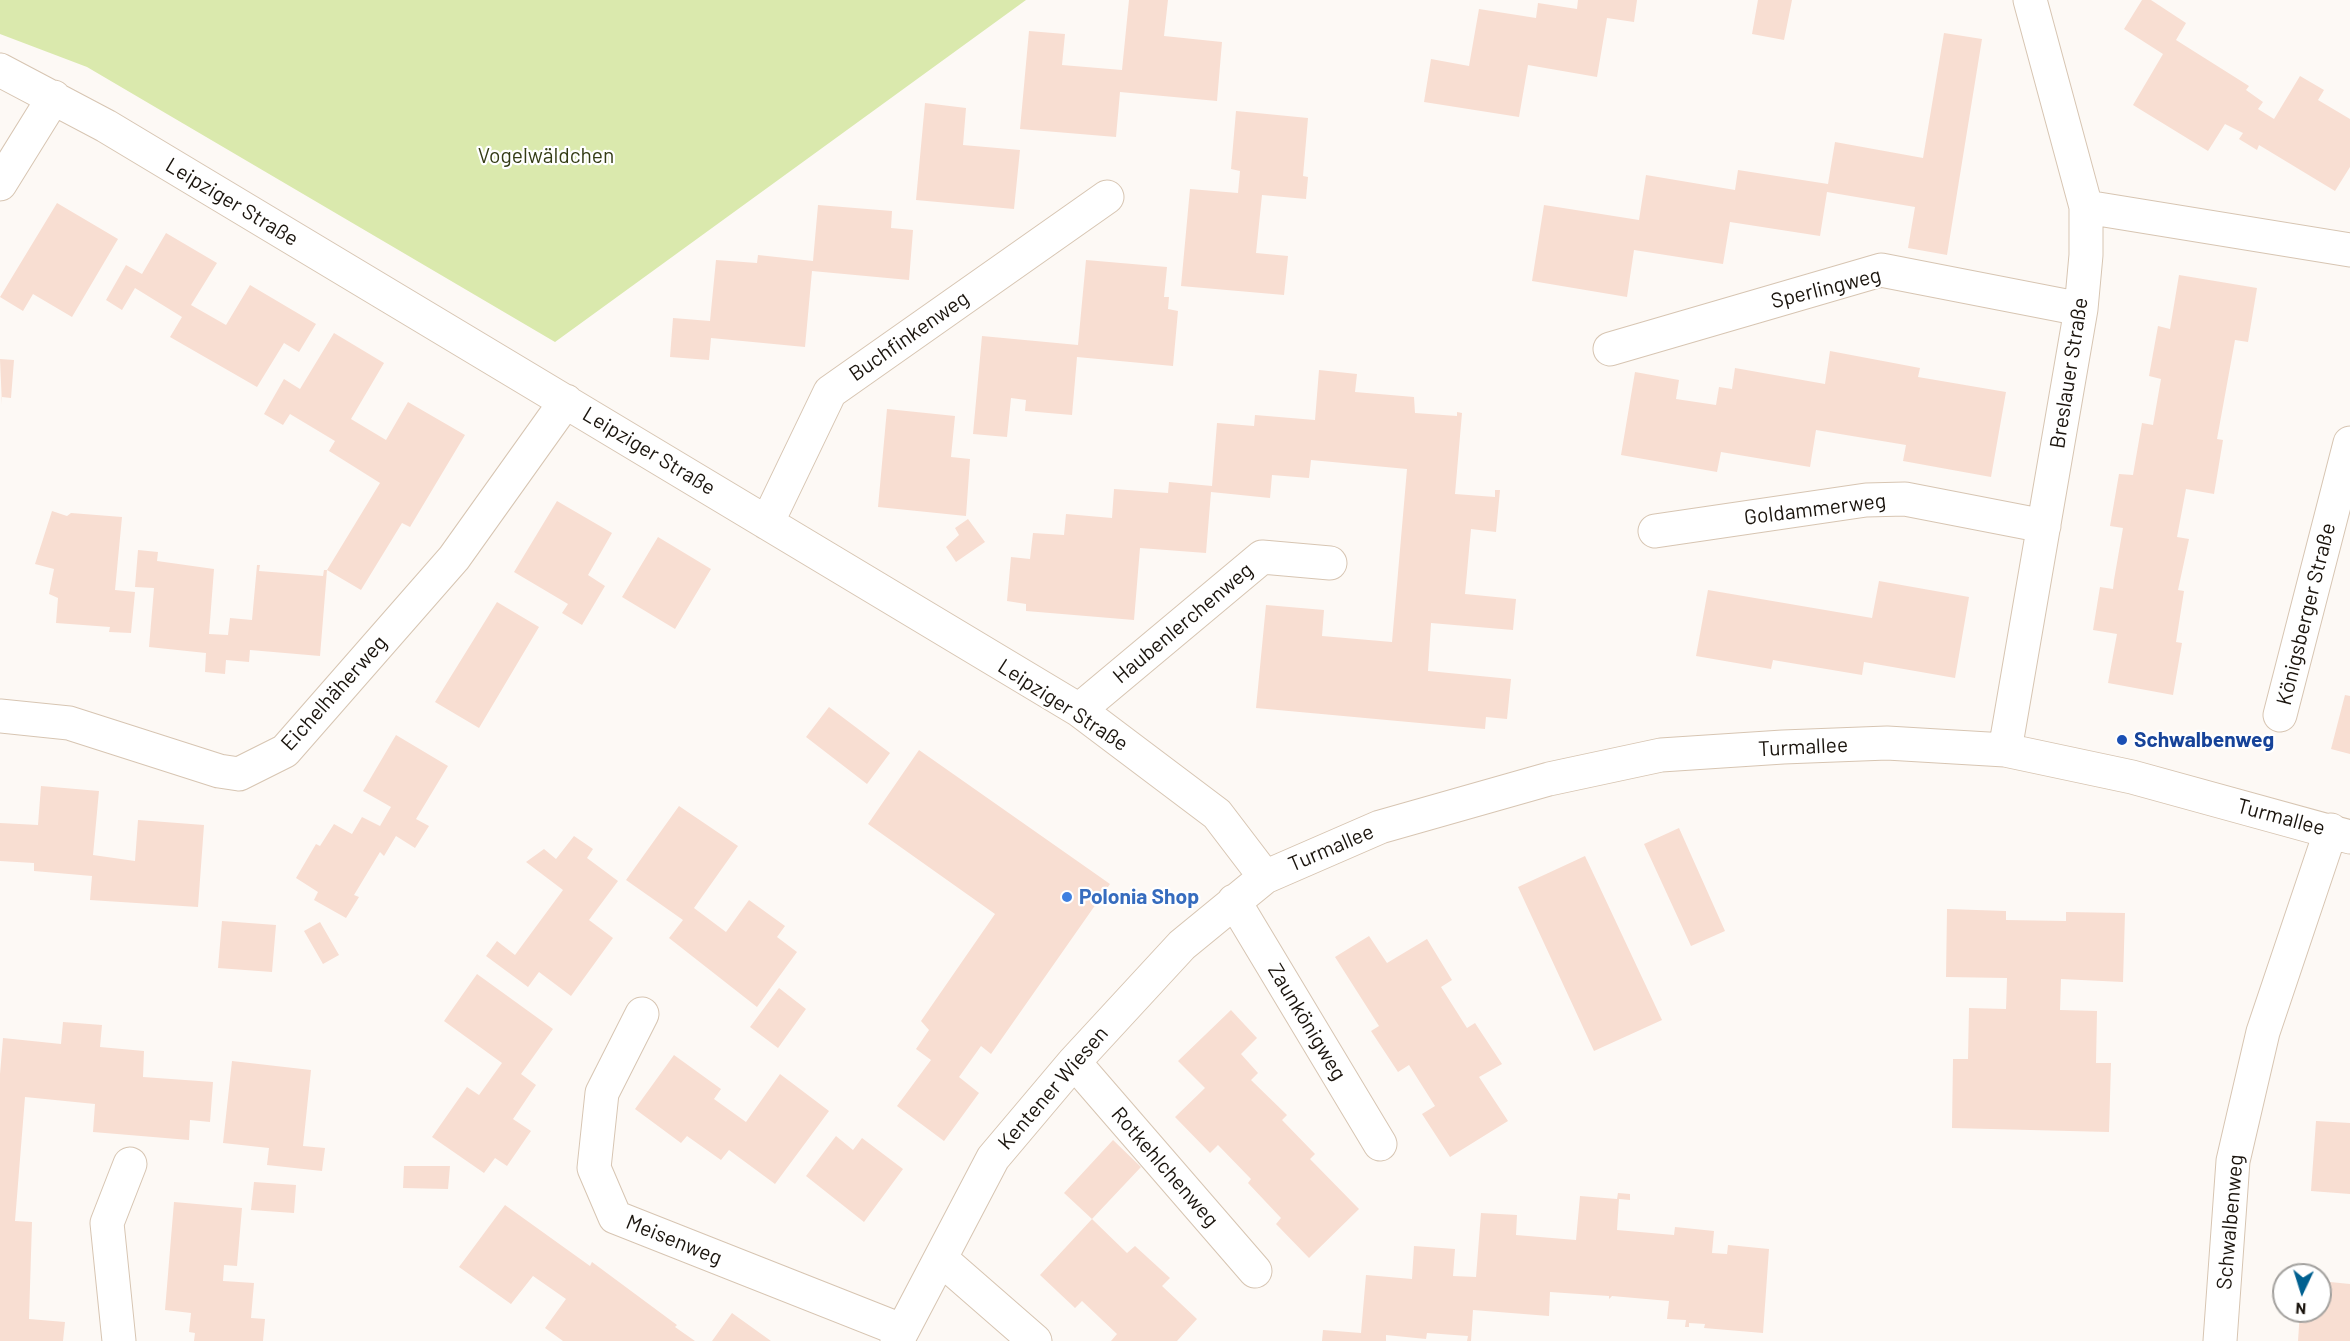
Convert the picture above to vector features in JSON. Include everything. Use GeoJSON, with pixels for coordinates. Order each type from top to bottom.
{"type":"FeatureCollection","features":[{"type":"Feature","properties":{"kind":"street","name":"Breslauer Straße"},"geometry":{"type":"LineString","coordinates":[[2005,750],[2081,309],[2086,255],[2086,207],[2030,0]]}},
{"type":"Feature","properties":{"kind":"street","name":"Leipziger Straße"},"geometry":{"type":"LineString","coordinates":[[0,70],[54,96],[1079,710],[1218,814],[1265,877]]}},
{"type":"Feature","properties":{"kind":"street"},"geometry":{"type":"LineString","coordinates":[[0,184],[54,96]]}},
{"type":"Feature","properties":{"kind":"street","name":"Buchfinkenweg"},"geometry":{"type":"LineString","coordinates":[[767,523],[830,392],[1107,198]]}},
{"type":"Feature","properties":{"kind":"street"},"geometry":{"type":"LineString","coordinates":[[2086,207],[2350,250]]}},
{"type":"Feature","properties":{"kind":"street","name":"Sperlingweg"},"geometry":{"type":"LineString","coordinates":[[1610,349],[1881,270],[2081,309]]}},
{"type":"Feature","properties":{"kind":"street","name":"Eichelhäherweg"},"geometry":{"type":"LineString","coordinates":[[0,716],[69,723],[219,771],[239,774],[285,751],[454,558],[566,401]]}},
{"type":"Feature","properties":{"kind":"street","name":"Königsberger Straße"},"geometry":{"type":"LineString","coordinates":[[2280,715],[2350,443]]}},
{"type":"Feature","properties":{"kind":"street","name":"Goldammerweg"},"geometry":{"type":"LineString","coordinates":[[1655,531],[1866,500],[1905,499],[2044,526]]}},
{"type":"Feature","properties":{"kind":"street","name":"Haubenlerchenweg"},"geometry":{"type":"LineString","coordinates":[[1079,710],[1262,557],[1330,563]]}},
{"type":"Feature","properties":{"kind":"street","name":"Turmallee"},"geometry":{"type":"LineString","coordinates":[[1265,877],[1380,826],[1549,778],[1650,757],[1783,747],[1887,743],[2005,750],[2132,777],[2341,833]]}},
{"type":"Feature","properties":{"kind":"street","name":"Schwalbenweg"},"geometry":{"type":"LineString","coordinates":[[2220,1341],[2233,1161],[2263,1032],[2341,833]]}},
{"type":"Feature","properties":{"kind":"street","name":"Kentener Wiesen"},"geometry":{"type":"LineString","coordinates":[[899,1336],[993,1158],[1074,1062],[1182,945],[1265,877]]}},
{"type":"Feature","properties":{"kind":"street","name":"Zaunkönigweg"},"geometry":{"type":"LineString","coordinates":[[1234,901],[1380,1144]]}},
{"type":"Feature","properties":{"kind":"street","name":"Meisenweg"},"geometry":{"type":"LineString","coordinates":[[642,1014],[602,1093],[594,1168],[615,1217],[899,1336]]}},
{"type":"Feature","properties":{"kind":"street","name":"Rotkehlchenweg"},"geometry":{"type":"LineString","coordinates":[[1074,1062],[1255,1271]]}},
{"type":"Feature","properties":{"kind":"street"},"geometry":{"type":"LineString","coordinates":[[119,1341],[107,1223],[130,1164]]}},
{"type":"Feature","properties":{"kind":"street"},"geometry":{"type":"LineString","coordinates":[[941,1259],[1035,1341]]}},
{"type":"Feature","properties":{"kind":"green space","name":"Vogelwäldchen"},"geometry":{"type":"Polygon","coordinates":[[[0,0],[1026,0],[555,342],[87,67],[0,34],[0,0]]]}},
{"type":"Feature","properties":{"kind":"building"},"geometry":{"type":"Polygon","coordinates":[[[1129,0],[1168,0],[1164,36],[1222,42],[1217,101],[1120,92],[1116,137],[1020,129],[1029,31],[1065,34],[1062,65],[1122,70],[1129,0]]]}},
{"type":"Feature","properties":{"kind":"building"},"geometry":{"type":"Polygon","coordinates":[[[1578,0],[1637,0],[1634,22],[1607,18],[1597,77],[1528,65],[1519,117],[1424,102],[1431,59],[1469,66],[1479,9],[1536,18],[1538,3],[1577,9],[1578,0]]]}},
{"type":"Feature","properties":{"kind":"building"},"geometry":{"type":"Polygon","coordinates":[[[1758,0],[1792,0],[1784,40],[1752,34],[1758,0]]]}},
{"type":"Feature","properties":{"kind":"building"},"geometry":{"type":"Polygon","coordinates":[[[2142,0],[2151,0],[2186,23],[2176,40],[2249,86],[2246,90],[2263,102],[2258,109],[2274,119],[2300,76],[2324,90],[2318,100],[2350,119],[2350,167],[2335,191],[2259,145],[2257,150],[2239,139],[2243,133],[2225,124],[2208,151],[2133,105],[2163,54],[2124,29],[2142,0]]]}},
{"type":"Feature","properties":{"kind":"building"},"geometry":{"type":"Polygon","coordinates":[[[1944,33],[1982,39],[1947,255],[1908,248],[1915,207],[1827,192],[1820,236],[1730,222],[1723,264],[1634,250],[1627,297],[1532,281],[1544,205],[1639,220],[1646,175],[1735,190],[1738,170],[1828,184],[1835,142],[1923,158],[1944,33]]]}},
{"type":"Feature","properties":{"kind":"building"},"geometry":{"type":"Polygon","coordinates":[[[925,103],[966,108],[963,145],[1020,150],[1014,209],[916,200],[925,103]]]}},
{"type":"Feature","properties":{"kind":"building"},"geometry":{"type":"Polygon","coordinates":[[[1236,111],[1308,118],[1303,176],[1308,177],[1306,199],[1262,195],[1256,253],[1288,256],[1284,295],[1181,286],[1190,189],[1238,193],[1240,171],[1231,169],[1236,111]]]}},
{"type":"Feature","properties":{"kind":"building"},"geometry":{"type":"Polygon","coordinates":[[[57,203],[118,239],[72,317],[33,294],[23,311],[0,297],[57,203]]]}},
{"type":"Feature","properties":{"kind":"building"},"geometry":{"type":"Polygon","coordinates":[[[818,205],[892,211],[891,228],[913,230],[909,280],[812,271],[805,347],[711,338],[709,360],[670,357],[673,318],[710,321],[716,260],[757,263],[758,255],[813,261],[818,205]]]}},
{"type":"Feature","properties":{"kind":"building"},"geometry":{"type":"Polygon","coordinates":[[[166,233],[217,263],[191,305],[226,325],[250,285],[316,324],[299,352],[284,343],[257,387],[170,337],[182,317],[135,288],[122,310],[106,300],[126,265],[142,274],[166,233]]]}},
{"type":"Feature","properties":{"kind":"building"},"geometry":{"type":"Polygon","coordinates":[[[1086,260],[1167,267],[1164,297],[1169,297],[1168,309],[1178,311],[1173,366],[1077,357],[1072,415],[1025,411],[1026,400],[1011,398],[1007,437],[973,434],[982,336],[1078,345],[1086,260]]]}},
{"type":"Feature","properties":{"kind":"building"},"geometry":{"type":"Polygon","coordinates":[[[2179,275],[2257,288],[2248,342],[2235,340],[2217,439],[2223,440],[2214,494],[2186,489],[2177,537],[2189,539],[2178,590],[2184,591],[2176,642],[2182,643],[2173,695],[2108,683],[2117,634],[2093,630],[2100,587],[2113,589],[2123,528],[2110,526],[2119,474],[2133,475],[2142,423],[2153,425],[2161,379],[2149,376],[2158,326],[2170,329],[2179,275]]]}},
{"type":"Feature","properties":{"kind":"building"},"geometry":{"type":"Polygon","coordinates":[[[334,333],[384,363],[351,419],[386,440],[408,402],[465,435],[410,527],[402,523],[361,590],[327,570],[380,483],[329,451],[335,441],[290,414],[283,425],[264,414],[284,379],[300,389],[334,333]]]}},
{"type":"Feature","properties":{"kind":"building"},"geometry":{"type":"Polygon","coordinates":[[[1830,351],[1920,368],[1918,377],[2006,392],[1991,477],[1903,461],[1906,445],[1816,430],[1810,467],[1721,452],[1717,472],[1621,455],[1635,372],[1679,380],[1676,399],[1716,405],[1719,387],[1732,389],[1735,368],[1825,384],[1830,351]]]}},
{"type":"Feature","properties":{"kind":"building"},"geometry":{"type":"Polygon","coordinates":[[[0,359],[14,360],[11,398],[2,397],[2,405],[0,359]]]}},
{"type":"Feature","properties":{"kind":"building"},"geometry":{"type":"Polygon","coordinates":[[[1319,370],[1357,374],[1355,392],[1414,397],[1415,413],[1457,416],[1457,412],[1462,413],[1455,494],[1495,497],[1495,490],[1500,490],[1496,532],[1471,529],[1465,594],[1516,599],[1513,630],[1431,623],[1428,671],[1511,679],[1507,719],[1486,717],[1485,729],[1256,708],[1266,605],[1324,610],[1322,636],[1392,642],[1407,469],[1311,460],[1309,478],[1272,475],[1270,498],[1211,492],[1206,553],[1140,548],[1134,620],[1026,611],[1026,604],[1007,601],[1011,557],[1030,559],[1033,533],[1064,535],[1066,514],[1112,518],[1114,489],[1168,493],[1169,482],[1212,486],[1217,423],[1254,426],[1255,415],[1315,420],[1319,370]]]}},
{"type":"Feature","properties":{"kind":"building"},"geometry":{"type":"Polygon","coordinates":[[[887,409],[955,416],[951,457],[970,459],[966,516],[878,507],[887,409]]]}},
{"type":"Feature","properties":{"kind":"building"},"geometry":{"type":"Polygon","coordinates":[[[557,501],[612,533],[588,575],[605,586],[582,625],[562,613],[568,604],[514,572],[557,501]]]}},
{"type":"Feature","properties":{"kind":"building"},"geometry":{"type":"Polygon","coordinates":[[[52,511],[67,516],[71,513],[122,517],[115,590],[135,592],[131,633],[109,632],[110,627],[56,623],[58,598],[49,594],[54,569],[35,564],[52,511]]]}},
{"type":"Feature","properties":{"kind":"building"},"geometry":{"type":"Polygon","coordinates":[[[968,519],[985,542],[956,562],[946,547],[959,535],[955,528],[968,519]]]}},
{"type":"Feature","properties":{"kind":"building"},"geometry":{"type":"Polygon","coordinates":[[[658,537],[711,569],[675,629],[622,597],[658,537]]]}},
{"type":"Feature","properties":{"kind":"building"},"geometry":{"type":"Polygon","coordinates":[[[138,550],[158,552],[157,561],[214,569],[209,634],[228,635],[230,618],[252,620],[257,565],[260,565],[259,571],[323,576],[324,570],[327,570],[320,656],[250,650],[249,662],[226,660],[225,674],[205,672],[206,653],[149,647],[154,588],[135,587],[138,550]]]}},
{"type":"Feature","properties":{"kind":"building"},"geometry":{"type":"Polygon","coordinates":[[[1879,581],[1969,597],[1955,678],[1864,662],[1862,675],[1773,660],[1771,669],[1696,656],[1708,590],[1872,618],[1879,581]]]}},
{"type":"Feature","properties":{"kind":"building"},"geometry":{"type":"Polygon","coordinates":[[[497,602],[539,627],[479,728],[435,702],[497,602]]]}},
{"type":"Feature","properties":{"kind":"building"},"geometry":{"type":"Polygon","coordinates":[[[2345,695],[2350,696],[2350,754],[2331,749],[2345,695]]]}},
{"type":"Feature","properties":{"kind":"building"},"geometry":{"type":"Polygon","coordinates":[[[829,707],[890,753],[867,784],[806,737],[829,707]]]}},
{"type":"Feature","properties":{"kind":"building"},"geometry":{"type":"Polygon","coordinates":[[[396,735],[448,766],[416,819],[429,826],[415,848],[396,836],[384,856],[380,852],[354,895],[359,897],[346,918],[314,900],[318,892],[296,878],[316,844],[320,846],[334,824],[352,834],[362,817],[380,826],[391,807],[363,791],[396,735]]]}},
{"type":"Feature","properties":{"kind":"building"},"geometry":{"type":"Polygon","coordinates":[[[919,750],[1110,884],[991,1054],[981,1046],[959,1077],[979,1093],[944,1141],[897,1106],[931,1060],[916,1049],[929,1030],[921,1021],[995,914],[868,824],[919,750]]]}},
{"type":"Feature","properties":{"kind":"building"},"geometry":{"type":"Polygon","coordinates":[[[41,786],[99,791],[93,855],[135,861],[138,820],[204,825],[198,907],[90,900],[92,876],[34,871],[34,863],[0,861],[0,823],[38,825],[41,786]]]}},
{"type":"Feature","properties":{"kind":"building"},"geometry":{"type":"Polygon","coordinates":[[[679,806],[738,846],[694,908],[726,932],[749,900],[785,926],[777,937],[797,952],[757,1007],[669,938],[683,920],[626,880],[679,806]]]}},
{"type":"Feature","properties":{"kind":"building"},"geometry":{"type":"Polygon","coordinates":[[[1679,828],[1725,931],[1691,946],[1644,844],[1679,828]]]}},
{"type":"Feature","properties":{"kind":"building"},"geometry":{"type":"Polygon","coordinates":[[[574,836],[593,849],[587,858],[618,881],[589,920],[613,938],[571,996],[539,972],[528,987],[486,956],[497,941],[515,955],[563,890],[526,862],[544,849],[556,859],[574,836]]]}},
{"type":"Feature","properties":{"kind":"building"},"geometry":{"type":"Polygon","coordinates":[[[1585,856],[1662,1020],[1594,1051],[1518,887],[1585,856]]]}},
{"type":"Feature","properties":{"kind":"building"},"geometry":{"type":"Polygon","coordinates":[[[1947,909],[2006,911],[2006,920],[2066,921],[2066,912],[2125,913],[2123,982],[2061,979],[2060,1010],[2097,1011],[2096,1063],[2111,1063],[2109,1132],[1952,1128],[1953,1059],[1968,1059],[1969,1008],[2006,1009],[2007,978],[1946,977],[1947,909]]]}},
{"type":"Feature","properties":{"kind":"building"},"geometry":{"type":"Polygon","coordinates":[[[222,921],[276,925],[272,972],[218,968],[222,921]]]}},
{"type":"Feature","properties":{"kind":"building"},"geometry":{"type":"Polygon","coordinates":[[[320,922],[339,955],[323,964],[304,931],[320,922]]]}},
{"type":"Feature","properties":{"kind":"building"},"geometry":{"type":"Polygon","coordinates":[[[1369,936],[1387,963],[1427,939],[1452,980],[1441,987],[1467,1028],[1475,1023],[1502,1064],[1479,1077],[1508,1121],[1450,1157],[1422,1114],[1435,1106],[1409,1065],[1398,1072],[1371,1031],[1379,1026],[1335,957],[1369,936]]]}},
{"type":"Feature","properties":{"kind":"building"},"geometry":{"type":"Polygon","coordinates":[[[477,974],[553,1029],[521,1074],[536,1085],[513,1119],[531,1131],[507,1166],[495,1158],[484,1173],[432,1137],[467,1087],[479,1095],[502,1063],[444,1021],[477,974]]]}},
{"type":"Feature","properties":{"kind":"building"},"geometry":{"type":"Polygon","coordinates":[[[779,988],[806,1009],[778,1048],[750,1027],[779,988]]]}},
{"type":"Feature","properties":{"kind":"building"},"geometry":{"type":"Polygon","coordinates":[[[1231,1010],[1257,1038],[1241,1054],[1258,1073],[1251,1080],[1287,1115],[1282,1120],[1315,1154],[1310,1159],[1359,1209],[1309,1258],[1276,1224],[1281,1218],[1248,1183],[1251,1179],[1218,1145],[1210,1153],[1175,1117],[1205,1088],[1178,1061],[1231,1010]]]}},
{"type":"Feature","properties":{"kind":"building"},"geometry":{"type":"Polygon","coordinates":[[[63,1022],[102,1025],[100,1047],[144,1051],[143,1077],[213,1082],[210,1122],[190,1120],[189,1140],[93,1132],[95,1104],[25,1097],[15,1221],[32,1222],[29,1319],[65,1322],[63,1341],[0,1341],[0,1074],[3,1038],[61,1044],[63,1022]]]}},
{"type":"Feature","properties":{"kind":"building"},"geometry":{"type":"Polygon","coordinates":[[[674,1055],[721,1089],[714,1099],[746,1122],[780,1074],[829,1111],[775,1184],[729,1150],[721,1160],[687,1136],[681,1143],[635,1109],[674,1055]]]}},
{"type":"Feature","properties":{"kind":"building"},"geometry":{"type":"Polygon","coordinates":[[[232,1061],[311,1070],[303,1146],[325,1148],[322,1171],[267,1165],[269,1148],[223,1143],[232,1061]]]}},
{"type":"Feature","properties":{"kind":"building"},"geometry":{"type":"Polygon","coordinates":[[[2316,1121],[2350,1123],[2350,1194],[2311,1191],[2316,1121]]]}},
{"type":"Feature","properties":{"kind":"building"},"geometry":{"type":"Polygon","coordinates":[[[836,1136],[853,1150],[862,1138],[903,1169],[864,1222],[806,1176],[836,1136]]]}},
{"type":"Feature","properties":{"kind":"building"},"geometry":{"type":"Polygon","coordinates":[[[1113,1140],[1141,1167],[1092,1219],[1064,1193],[1113,1140]]]}},
{"type":"Feature","properties":{"kind":"building"},"geometry":{"type":"Polygon","coordinates":[[[404,1166],[450,1166],[448,1189],[403,1188],[404,1166]]]}},
{"type":"Feature","properties":{"kind":"building"},"geometry":{"type":"Polygon","coordinates":[[[254,1182],[296,1185],[294,1213],[251,1210],[254,1182]]]}},
{"type":"Feature","properties":{"kind":"building"},"geometry":{"type":"Polygon","coordinates":[[[1618,1193],[1630,1194],[1630,1200],[1619,1199],[1617,1230],[1674,1235],[1675,1227],[1714,1231],[1712,1253],[1727,1254],[1728,1245],[1769,1249],[1763,1333],[1704,1328],[1705,1324],[1689,1323],[1689,1327],[1685,1327],[1686,1320],[1667,1319],[1669,1301],[1612,1296],[1609,1299],[1609,1296],[1550,1292],[1549,1316],[1473,1310],[1471,1341],[1467,1341],[1468,1336],[1427,1333],[1426,1339],[1386,1335],[1386,1341],[1322,1341],[1323,1330],[1361,1333],[1366,1275],[1412,1279],[1414,1246],[1455,1249],[1453,1276],[1476,1277],[1481,1213],[1517,1215],[1516,1235],[1576,1240],[1580,1196],[1617,1199],[1618,1193]]]}},
{"type":"Feature","properties":{"kind":"building"},"geometry":{"type":"Polygon","coordinates":[[[174,1202],[242,1208],[237,1266],[224,1265],[223,1281],[254,1283],[251,1318],[265,1319],[263,1341],[194,1341],[195,1333],[189,1332],[191,1313],[165,1310],[174,1202]]]}},
{"type":"Feature","properties":{"kind":"building"},"geometry":{"type":"Polygon","coordinates":[[[505,1205],[590,1266],[592,1262],[695,1341],[563,1341],[545,1328],[566,1299],[533,1276],[511,1304],[459,1267],[505,1205]]]}},
{"type":"Feature","properties":{"kind":"building"},"geometry":{"type":"Polygon","coordinates":[[[1092,1219],[1127,1253],[1135,1246],[1170,1278],[1162,1286],[1197,1319],[1177,1341],[1111,1341],[1117,1334],[1082,1301],[1075,1308],[1040,1275],[1092,1219]]]}},
{"type":"Feature","properties":{"kind":"building"},"geometry":{"type":"Polygon","coordinates":[[[2332,1282],[2350,1284],[2350,1341],[2298,1341],[2299,1323],[2332,1323],[2332,1282]]]}},
{"type":"Feature","properties":{"kind":"building"},"geometry":{"type":"Polygon","coordinates":[[[732,1313],[771,1341],[712,1341],[732,1313]]]}},
{"type":"Feature","properties":{"kind":"place","name":"Schwalbenweg"},"geometry":{"type":"Point","coordinates":[2122,740]}},
{"type":"Feature","properties":{"kind":"place","name":"Polonia Shop"},"geometry":{"type":"Point","coordinates":[1067,897]}}]}
